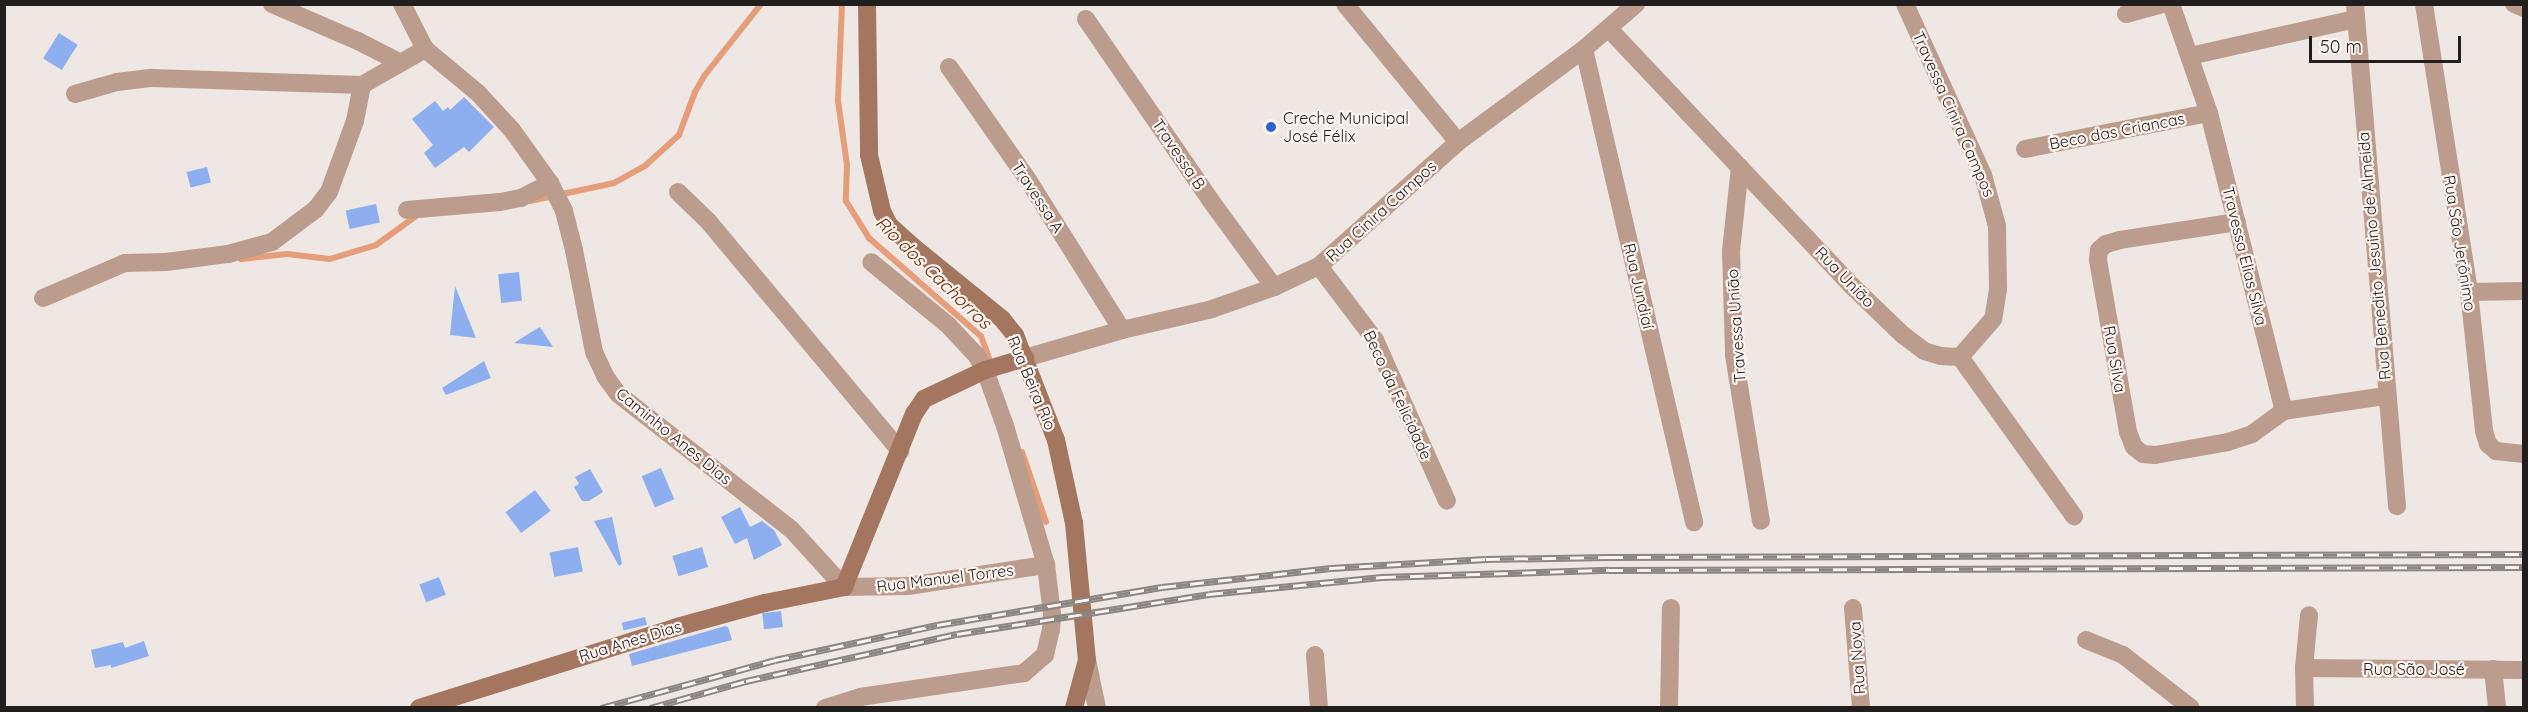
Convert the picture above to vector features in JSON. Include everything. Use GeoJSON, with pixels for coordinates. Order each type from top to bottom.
{"type":"FeatureCollection","features":[{"type":"Feature","properties":{"kind":"street"},"geometry":{"type":"LineString","coordinates":[[272,4],[358,41],[399,62]]}},
{"type":"Feature","properties":{"kind":"street"},"geometry":{"type":"LineString","coordinates":[[402,4],[425,49],[478,93],[512,130],[551,186],[521,198],[500,202],[407,210]]}},
{"type":"Feature","properties":{"kind":"street","name":"Rua Beira Rio"},"geometry":{"type":"LineString","coordinates":[[867,4],[869,155],[882,211],[889,225],[1002,319],[1015,334],[1021,359],[1056,440],[1069,490],[1080,569],[1087,660],[1074,708]]}},
{"type":"Feature","properties":{"kind":"street"},"geometry":{"type":"LineString","coordinates":[[1345,4],[1458,142]]}},
{"type":"Feature","properties":{"kind":"street","name":"Rua Cinira Campos"},"geometry":{"type":"LineString","coordinates":[[1021,359],[1122,330],[1212,309],[1274,287],[1319,266],[1458,142],[1584,49],[1636,4]]}},
{"type":"Feature","properties":{"kind":"street","name":"Travessa Cinira Campos"},"geometry":{"type":"LineString","coordinates":[[1905,4],[1980,166],[1994,204],[1999,264],[1995,312],[1981,335],[1960,357]]}},
{"type":"Feature","properties":{"kind":"street"},"geometry":{"type":"LineString","coordinates":[[2126,14],[2164,4]]}},
{"type":"Feature","properties":{"kind":"street","name":"Travessa Elias Silva"},"geometry":{"type":"LineString","coordinates":[[2171,4],[2209,113],[2284,411]]}},
{"type":"Feature","properties":{"kind":"street","name":"Rua São Jerônimo"},"geometry":{"type":"LineString","coordinates":[[2424,4],[2469,292],[2484,431],[2488,444],[2496,451],[2523,454]]}},
{"type":"Feature","properties":{"kind":"street"},"geometry":{"type":"LineString","coordinates":[[2514,4],[2523,8]]}},
{"type":"Feature","properties":{"kind":"street"},"geometry":{"type":"LineString","coordinates":[[2190,56],[2355,12]]}},
{"type":"Feature","properties":{"kind":"street","name":"Rua Benedito Jesuino de Almeida"},"geometry":{"type":"LineString","coordinates":[[2355,12],[2397,506]]}},
{"type":"Feature","properties":{"kind":"street","name":"Travessa B"},"geometry":{"type":"LineString","coordinates":[[1086,19],[1211,201],[1274,287]]}},
{"type":"Feature","properties":{"kind":"street","name":"Rua União"},"geometry":{"type":"LineString","coordinates":[[1609,29],[1903,335],[1924,351],[1940,356],[1960,357]]}},
{"type":"Feature","properties":{"kind":"street"},"geometry":{"type":"LineString","coordinates":[[75,94],[117,82],[152,78],[362,85],[425,49]]}},
{"type":"Feature","properties":{"kind":"street","name":"Rua Jundiaí"},"geometry":{"type":"LineString","coordinates":[[1584,49],[1694,522]]}},
{"type":"Feature","properties":{"kind":"street","name":"Travessa A"},"geometry":{"type":"LineString","coordinates":[[949,67],[1028,180],[1122,330]]}},
{"type":"Feature","properties":{"kind":"street"},"geometry":{"type":"LineString","coordinates":[[43,298],[125,263],[166,262],[228,254],[272,242],[316,210],[329,192],[355,121],[362,85]]}},
{"type":"Feature","properties":{"kind":"street","name":"Beco das Criancas"},"geometry":{"type":"LineString","coordinates":[[2025,149],[2209,113]]}},
{"type":"Feature","properties":{"kind":"street","name":"Travessa União"},"geometry":{"type":"LineString","coordinates":[[1740,167],[1731,251],[1734,355],[1761,521]]}},
{"type":"Feature","properties":{"kind":"street","name":"Caminho Anes Dias"},"geometry":{"type":"LineString","coordinates":[[551,186],[564,211],[586,300],[594,352],[604,376],[618,394],[791,529],[844,587]]}},
{"type":"Feature","properties":{"kind":"street"},"geometry":{"type":"LineString","coordinates":[[678,192],[708,221],[900,452]]}},
{"type":"Feature","properties":{"kind":"street","name":"Rua Silva"},"geometry":{"type":"LineString","coordinates":[[2237,222],[2120,240],[2106,244],[2099,250],[2098,260],[2128,432],[2134,447],[2143,454],[2155,455],[2236,440],[2252,434],[2284,411]]}},
{"type":"Feature","properties":{"kind":"street"},"geometry":{"type":"LineString","coordinates":[[825,708],[860,697],[1015,676],[1031,669],[1045,654],[1051,630],[1052,614],[1046,565],[988,369],[948,325],[871,262]]}},
{"type":"Feature","properties":{"kind":"street","name":"Beco da Felicidade"},"geometry":{"type":"LineString","coordinates":[[1319,266],[1375,340],[1446,501]]}},
{"type":"Feature","properties":{"kind":"street"},"geometry":{"type":"LineString","coordinates":[[2469,292],[2523,291]]}},
{"type":"Feature","properties":{"kind":"street"},"geometry":{"type":"LineString","coordinates":[[1960,357],[2074,516]]}},
{"type":"Feature","properties":{"kind":"street"},"geometry":{"type":"LineString","coordinates":[[844,587],[914,414],[924,399],[988,369],[1021,359]]}},
{"type":"Feature","properties":{"kind":"street"},"geometry":{"type":"LineString","coordinates":[[2284,411],[2386,396]]}},
{"type":"Feature","properties":{"kind":"street","name":"Rua Manuel Torres"},"geometry":{"type":"LineString","coordinates":[[844,587],[908,586],[1046,565]]}},
{"type":"Feature","properties":{"kind":"street","name":"Rua Anes Dias"},"geometry":{"type":"LineString","coordinates":[[419,708],[677,627],[765,603],[844,587]]}},
{"type":"Feature","properties":{"kind":"street"},"geometry":{"type":"LineString","coordinates":[[1669,708],[1671,608]]}},
{"type":"Feature","properties":{"kind":"street","name":"Rua Nova"},"geometry":{"type":"LineString","coordinates":[[1853,608],[1861,708]]}},
{"type":"Feature","properties":{"kind":"street"},"geometry":{"type":"LineString","coordinates":[[2305,708],[2304,668],[2309,615]]}},
{"type":"Feature","properties":{"kind":"street"},"geometry":{"type":"LineString","coordinates":[[2086,640],[2123,655],[2191,708]]}},
{"type":"Feature","properties":{"kind":"street"},"geometry":{"type":"LineString","coordinates":[[1315,655],[1319,708]]}},
{"type":"Feature","properties":{"kind":"street"},"geometry":{"type":"LineString","coordinates":[[1087,660],[1097,708]]}},
{"type":"Feature","properties":{"kind":"street","name":"Rua São José"},"geometry":{"type":"LineString","coordinates":[[2304,668],[2523,670]]}},
{"type":"Feature","properties":{"kind":"street"},"geometry":{"type":"LineString","coordinates":[[2493,669],[2497,708]]}},
{"type":"Feature","properties":{"kind":"building"},"geometry":{"type":"Polygon","coordinates":[[[59,33],[78,45],[62,70],[43,58],[59,33]]]}},
{"type":"Feature","properties":{"kind":"building"},"geometry":{"type":"Polygon","coordinates":[[[464,97],[494,127],[469,152],[464,147],[435,168],[424,153],[433,145],[412,119],[435,101],[443,111],[448,107],[450,110],[464,97]]]}},
{"type":"Feature","properties":{"kind":"building"},"geometry":{"type":"Polygon","coordinates":[[[207,167],[211,183],[190,188],[187,172],[207,167]]]}},
{"type":"Feature","properties":{"kind":"building"},"geometry":{"type":"Polygon","coordinates":[[[376,204],[380,223],[350,229],[346,210],[376,204]]]}},
{"type":"Feature","properties":{"kind":"building"},"geometry":{"type":"Polygon","coordinates":[[[519,272],[522,301],[501,303],[498,274],[519,272]]]}},
{"type":"Feature","properties":{"kind":"building"},"geometry":{"type":"Polygon","coordinates":[[[455,286],[476,338],[450,335],[455,286]]]}},
{"type":"Feature","properties":{"kind":"building"},"geometry":{"type":"Polygon","coordinates":[[[540,327],[553,347],[514,343],[533,331],[540,327]]]}},
{"type":"Feature","properties":{"kind":"building"},"geometry":{"type":"Polygon","coordinates":[[[484,361],[491,378],[446,395],[442,388],[484,361]]]}},
{"type":"Feature","properties":{"kind":"building"},"geometry":{"type":"Polygon","coordinates":[[[661,468],[674,499],[655,508],[642,476],[661,468]]]}},
{"type":"Feature","properties":{"kind":"building"},"geometry":{"type":"Polygon","coordinates":[[[590,469],[603,492],[589,501],[582,501],[574,487],[579,484],[575,477],[590,469]]]}},
{"type":"Feature","properties":{"kind":"building"},"geometry":{"type":"Polygon","coordinates":[[[535,490],[551,511],[521,533],[505,512],[535,490]]]}},
{"type":"Feature","properties":{"kind":"building"},"geometry":{"type":"Polygon","coordinates":[[[740,507],[750,527],[762,521],[774,530],[782,545],[754,560],[747,538],[735,544],[721,517],[740,507]]]}},
{"type":"Feature","properties":{"kind":"building"},"geometry":{"type":"Polygon","coordinates":[[[612,517],[622,564],[619,566],[594,521],[612,517]]]}},
{"type":"Feature","properties":{"kind":"building"},"geometry":{"type":"Polygon","coordinates":[[[578,547],[583,572],[554,577],[550,553],[578,547]]]}},
{"type":"Feature","properties":{"kind":"building"},"geometry":{"type":"Polygon","coordinates":[[[702,547],[708,567],[678,576],[672,556],[702,547]]]}},
{"type":"Feature","properties":{"kind":"building"},"geometry":{"type":"Polygon","coordinates":[[[439,577],[446,595],[426,602],[419,585],[439,577]]]}},
{"type":"Feature","properties":{"kind":"building"},"geometry":{"type":"Polygon","coordinates":[[[781,611],[783,627],[764,629],[762,613],[781,611]]]}},
{"type":"Feature","properties":{"kind":"building"},"geometry":{"type":"Polygon","coordinates":[[[645,617],[647,625],[624,631],[622,623],[645,617]]]}},
{"type":"Feature","properties":{"kind":"building"},"geometry":{"type":"Polygon","coordinates":[[[728,627],[732,640],[632,666],[629,654],[728,627]]]}},
{"type":"Feature","properties":{"kind":"building"},"geometry":{"type":"Polygon","coordinates":[[[144,641],[149,656],[111,668],[111,665],[95,668],[91,650],[123,642],[125,648],[144,641]]]}},
{"type":"Feature","properties":{"kind":"waterway"},"geometry":{"type":"LineString","coordinates":[[530,201],[614,183],[646,165],[679,135],[695,92],[705,75],[761,4]]}},
{"type":"Feature","properties":{"kind":"waterway","name":"Rio dos Cachorros"},"geometry":{"type":"LineString","coordinates":[[842,4],[838,101],[847,165],[846,201],[869,238],[981,336],[992,366]]}},
{"type":"Feature","properties":{"kind":"waterway"},"geometry":{"type":"LineString","coordinates":[[241,259],[287,254],[330,259],[376,245],[416,216]]}},
{"type":"Feature","properties":{"kind":"waterway","name":"Rio dos Cachorros"},"geometry":{"type":"LineString","coordinates":[[1022,452],[1046,522]]}},
{"type":"Feature","properties":{"kind":"railway"},"geometry":{"type":"LineString","coordinates":[[601,708],[775,660],[937,625],[1162,587],[1331,568],[1486,559],[1609,557],[2524,554]]}},
{"type":"Feature","properties":{"kind":"railway"},"geometry":{"type":"LineString","coordinates":[[650,708],[746,681],[957,634],[1209,594],[1382,577],[1609,570],[2524,567]]}},
{"type":"Feature","properties":{"kind":"place","name":"Creche Municipal José Félix"},"geometry":{"type":"Point","coordinates":[1271,127]}}]}
